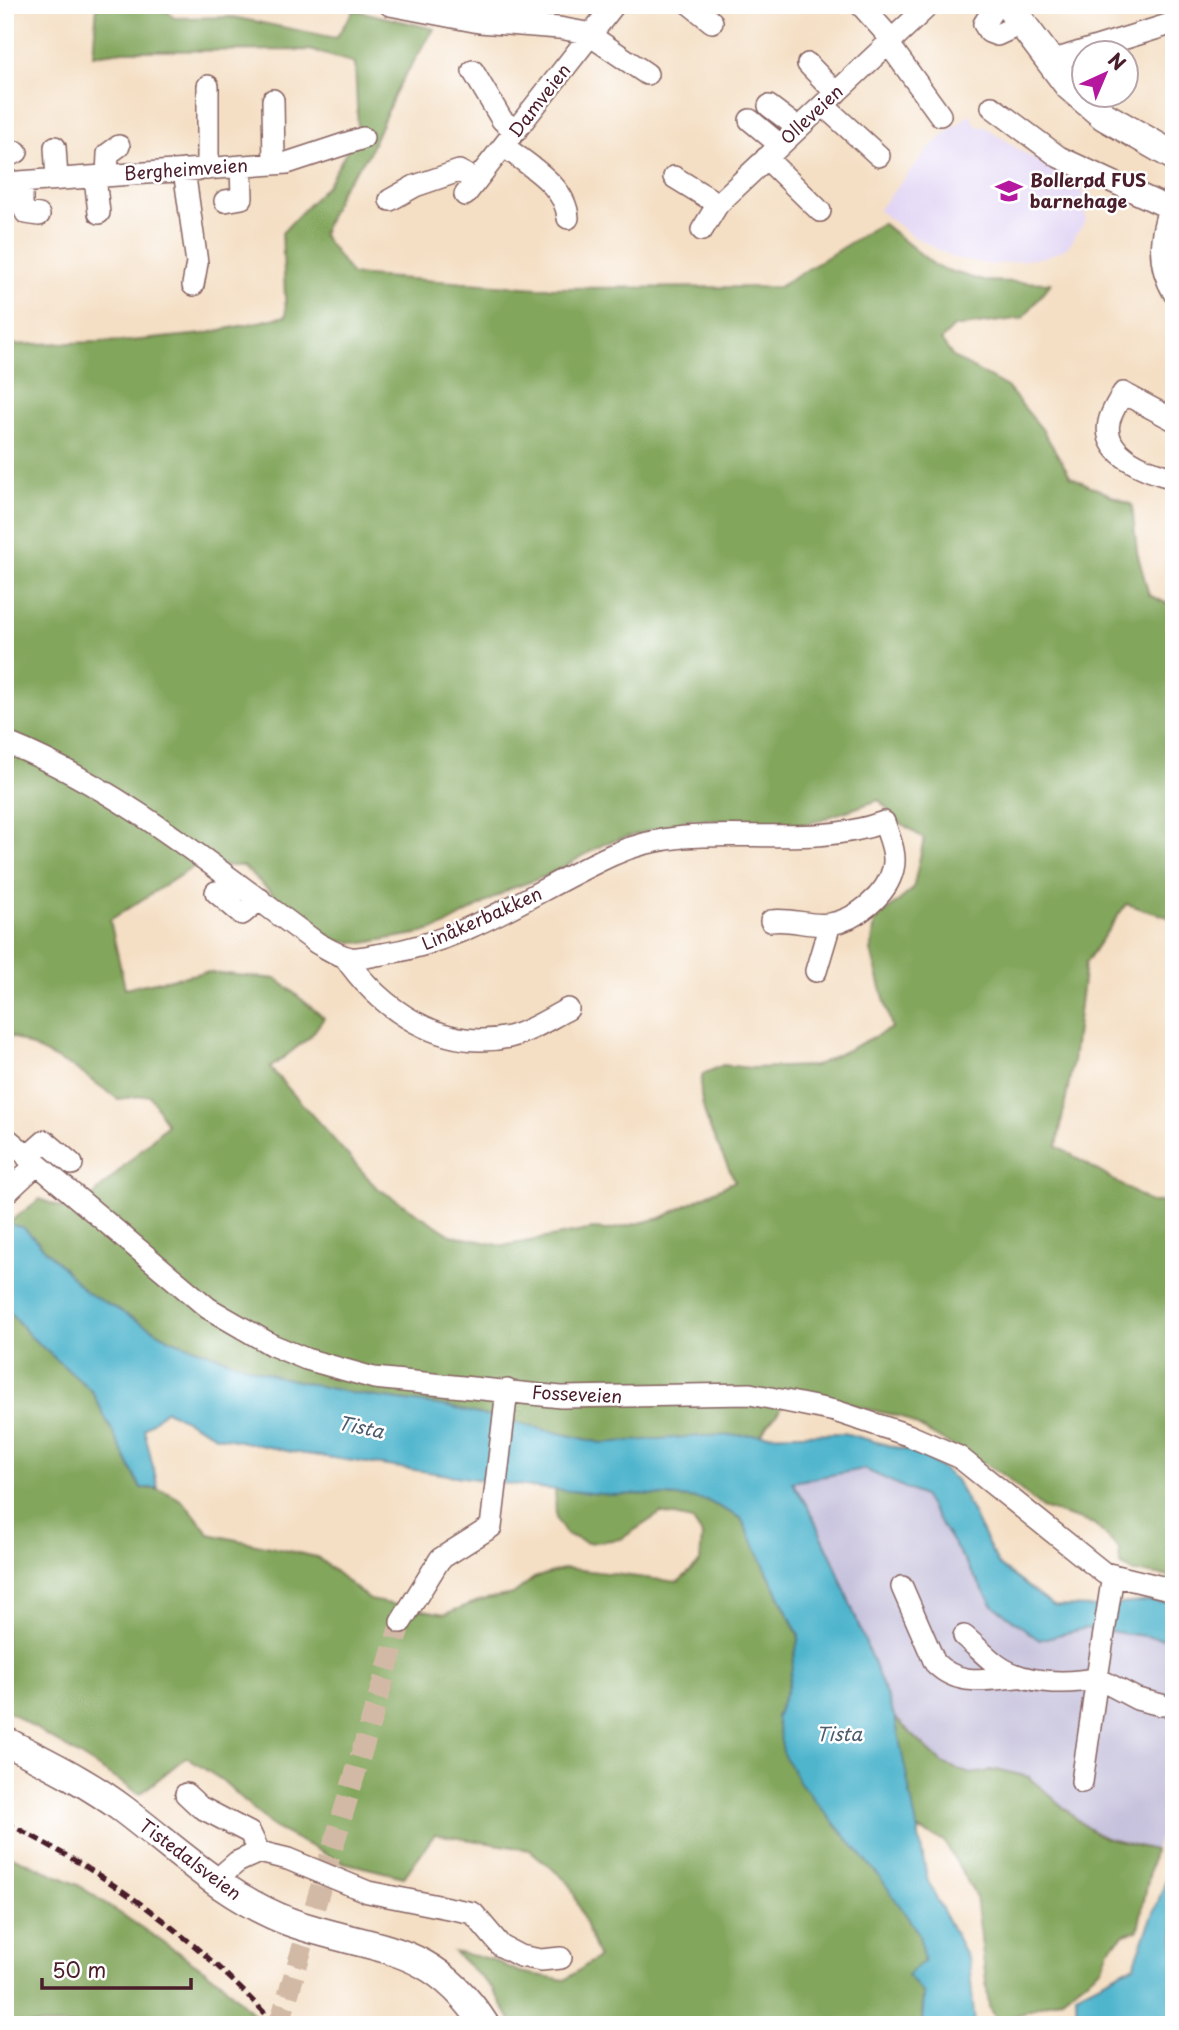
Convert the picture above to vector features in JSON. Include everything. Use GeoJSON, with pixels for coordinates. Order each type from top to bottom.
{"type":"FeatureCollection","features":[{"type":"Feature","properties":{"kind":"main road"},"geometry":{"type":"LineString","coordinates":[[1015,15],[1048,62],[1069,86],[1104,116],[1174,156]]}},
{"type":"Feature","properties":{"kind":"main road","name":"Tistedalsveien"},"geometry":{"type":"LineString","coordinates":[[5,1741],[92,1787],[214,1882],[290,1922],[404,1952],[443,1977],[465,1998],[485,2025]]}},
{"type":"Feature","properties":{"kind":"street"},"geometry":{"type":"LineString","coordinates":[[390,5],[479,22],[559,28],[591,35],[648,74]]}},
{"type":"Feature","properties":{"kind":"street","name":"Damveien"},"geometry":{"type":"LineString","coordinates":[[390,200],[415,186],[459,171],[471,188],[614,5]]}},
{"type":"Feature","properties":{"kind":"street"},"geometry":{"type":"LineString","coordinates":[[691,5],[712,22]]}},
{"type":"Feature","properties":{"kind":"street"},"geometry":{"type":"LineString","coordinates":[[861,5],[890,42],[940,116]]}},
{"type":"Feature","properties":{"kind":"street","name":"Olleveien"},"geometry":{"type":"LineString","coordinates":[[702,230],[718,204],[929,5]]}},
{"type":"Feature","properties":{"kind":"street"},"geometry":{"type":"LineString","coordinates":[[996,5],[984,24],[989,32],[997,35],[1015,15]]}},
{"type":"Feature","properties":{"kind":"street"},"geometry":{"type":"LineString","coordinates":[[1048,62],[1174,23]]}},
{"type":"Feature","properties":{"kind":"street"},"geometry":{"type":"LineString","coordinates":[[808,64],[829,99],[879,156]]}},
{"type":"Feature","properties":{"kind":"street"},"geometry":{"type":"LineString","coordinates":[[473,71],[510,138],[556,188],[567,208],[568,218]]}},
{"type":"Feature","properties":{"kind":"street"},"geometry":{"type":"LineString","coordinates":[[208,86],[208,169]]}},
{"type":"Feature","properties":{"kind":"street"},"geometry":{"type":"LineString","coordinates":[[273,100],[274,164]]}},
{"type":"Feature","properties":{"kind":"street"},"geometry":{"type":"LineString","coordinates":[[769,106],[798,128]]}},
{"type":"Feature","properties":{"kind":"street"},"geometry":{"type":"LineString","coordinates":[[992,107],[1059,157],[1171,201],[1162,226],[1160,255],[1164,277],[1174,293]]}},
{"type":"Feature","properties":{"kind":"street"},"geometry":{"type":"LineString","coordinates":[[750,120],[820,211]]}},
{"type":"Feature","properties":{"kind":"street","name":"Bergheimveien"},"geometry":{"type":"LineString","coordinates":[[10,170],[57,179],[274,164],[338,139],[363,138]]}},
{"type":"Feature","properties":{"kind":"street"},"geometry":{"type":"LineString","coordinates":[[99,213],[101,176],[108,154],[119,146]]}},
{"type":"Feature","properties":{"kind":"street"},"geometry":{"type":"LineString","coordinates":[[55,147],[57,179]]}},
{"type":"Feature","properties":{"kind":"street"},"geometry":{"type":"LineString","coordinates":[[225,201],[242,198],[240,166]]}},
{"type":"Feature","properties":{"kind":"street"},"geometry":{"type":"LineString","coordinates":[[10,170],[26,213],[39,215]]}},
{"type":"Feature","properties":{"kind":"street"},"geometry":{"type":"LineString","coordinates":[[184,170],[197,263],[192,285]]}},
{"type":"Feature","properties":{"kind":"street"},"geometry":{"type":"LineString","coordinates":[[674,177],[718,204]]}},
{"type":"Feature","properties":{"kind":"street"},"geometry":{"type":"LineString","coordinates":[[1174,421],[1123,393],[1108,425],[1111,441],[1128,461],[1144,470],[1174,478]]}},
{"type":"Feature","properties":{"kind":"street"},"geometry":{"type":"LineString","coordinates":[[5,742],[56,762],[149,818],[317,943],[344,956],[359,978],[391,1007],[427,1030],[481,1041],[511,1036],[568,1009]]}},
{"type":"Feature","properties":{"kind":"street","name":"Linåkerbakken"},"geometry":{"type":"LineString","coordinates":[[344,956],[352,958],[417,948],[521,905],[613,854],[672,836],[807,836],[863,830],[884,822],[894,854],[893,869],[886,885],[867,906],[847,919],[830,924]]}},
{"type":"Feature","properties":{"kind":"street"},"geometry":{"type":"LineString","coordinates":[[216,892],[242,914],[260,899]]}},
{"type":"Feature","properties":{"kind":"street"},"geometry":{"type":"LineString","coordinates":[[771,920],[830,924],[816,971]]}},
{"type":"Feature","properties":{"kind":"street","name":"Fosseveien"},"geometry":{"type":"LineString","coordinates":[[5,1138],[208,1308],[272,1345],[335,1369],[505,1401],[561,1397],[750,1394],[835,1411],[908,1435],[959,1457],[1104,1573],[1174,1590]]}},
{"type":"Feature","properties":{"kind":"street"},"geometry":{"type":"LineString","coordinates":[[5,1194],[45,1141],[72,1164]]}},
{"type":"Feature","properties":{"kind":"street"},"geometry":{"type":"LineString","coordinates":[[401,1622],[440,1559],[491,1527],[498,1487],[505,1401]]}},
{"type":"Feature","properties":{"kind":"street"},"geometry":{"type":"LineString","coordinates":[[1082,1783],[1112,1575]]}},
{"type":"Feature","properties":{"kind":"street"},"geometry":{"type":"LineString","coordinates":[[902,1587],[936,1663],[945,1672],[962,1680],[1023,1677],[1074,1684],[1097,1678],[1137,1699],[1161,1705]]}},
{"type":"Feature","properties":{"kind":"street"},"geometry":{"type":"LineString","coordinates":[[964,1636],[999,1666],[1023,1677]]}},
{"type":"Feature","properties":{"kind":"street"},"geometry":{"type":"LineString","coordinates":[[186,1794],[200,1807],[250,1833],[259,1852]]}},
{"type":"Feature","properties":{"kind":"street"},"geometry":{"type":"LineString","coordinates":[[214,1882],[237,1862],[259,1852],[288,1859],[368,1892],[473,1913],[501,1945],[520,1956],[541,1960],[561,1958]]}},
{"type":"Feature","properties":{"kind":"shaded area"},"geometry":{"type":"Polygon","coordinates":[[[970,114],[976,126],[984,126],[1074,182],[1083,191],[1086,220],[1067,248],[1045,257],[992,265],[954,258],[913,236],[878,210],[932,145],[970,114]]]}},
{"type":"Feature","properties":{"kind":"shaded area"},"geometry":{"type":"Polygon","coordinates":[[[864,1469],[923,1496],[992,1604],[1039,1640],[1086,1628],[1174,1640],[1174,1805],[1154,1850],[1105,1838],[1086,1827],[1057,1801],[1000,1770],[970,1774],[942,1763],[895,1718],[833,1560],[808,1507],[791,1482],[864,1469]]]}},
{"type":"Feature","properties":{"kind":"green space"},"geometry":{"type":"Polygon","coordinates":[[[97,5],[161,5],[174,18],[233,17],[336,38],[354,10],[434,29],[398,87],[368,155],[341,189],[322,234],[352,275],[538,288],[779,287],[882,223],[937,267],[983,281],[1051,283],[1023,318],[954,327],[941,340],[953,357],[1007,387],[1042,429],[1071,477],[1132,505],[1137,552],[1149,595],[1174,607],[1174,919],[1126,904],[1085,964],[1073,1061],[1057,1146],[1150,1202],[1174,1202],[1174,1577],[1134,1572],[1120,1565],[1119,1549],[1094,1524],[1042,1508],[1001,1473],[901,1417],[826,1399],[789,1398],[750,1448],[646,1442],[601,1443],[444,1406],[355,1394],[275,1376],[172,1340],[85,1292],[24,1228],[7,1224],[40,1199],[75,1213],[167,1125],[150,1095],[118,1099],[76,1069],[5,1033],[5,345],[130,341],[203,334],[286,316],[282,233],[328,184],[358,131],[355,63],[310,50],[123,51],[93,55],[97,5]],[[879,800],[805,825],[690,819],[606,843],[549,875],[510,889],[442,927],[364,943],[337,941],[279,900],[243,866],[195,866],[110,920],[125,988],[206,972],[277,979],[324,1018],[310,1037],[270,1068],[376,1187],[451,1235],[503,1246],[593,1229],[609,1230],[661,1218],[735,1181],[705,1114],[701,1086],[703,1074],[723,1065],[751,1068],[815,1066],[892,1028],[871,951],[875,921],[913,889],[924,839],[898,821],[879,800]]]}},
{"type":"Feature","properties":{"kind":"green space"},"geometry":{"type":"Polygon","coordinates":[[[5,1306],[30,1336],[92,1391],[141,1488],[164,1491],[181,1500],[209,1534],[317,1557],[370,1600],[445,1614],[481,1600],[513,1594],[534,1578],[566,1568],[678,1582],[700,1562],[702,1535],[692,1520],[661,1513],[621,1539],[587,1543],[566,1534],[556,1519],[555,1489],[706,1500],[741,1518],[799,1637],[787,1690],[776,1717],[919,1934],[924,1961],[922,2025],[514,2025],[493,1989],[454,1952],[491,1959],[519,1972],[565,1980],[598,1957],[570,1884],[530,1850],[435,1834],[404,1877],[339,1861],[273,1827],[223,1781],[186,1757],[140,1794],[5,1709],[5,1306]]]}},
{"type":"Feature","properties":{"kind":"green space"},"geometry":{"type":"Polygon","coordinates":[[[895,1718],[942,1763],[970,1774],[1000,1770],[1029,1777],[1086,1827],[1105,1838],[1154,1850],[1138,1930],[1124,1934],[1109,1949],[1102,1967],[1062,1998],[999,2022],[989,2007],[976,1896],[944,1841],[914,1828],[895,1718]]]}},
{"type":"Feature","properties":{"kind":"green space"},"geometry":{"type":"Polygon","coordinates":[[[5,1853],[78,1885],[219,1980],[265,2025],[5,2025],[5,1853]]]}},
{"type":"Feature","properties":{"kind":"water","name":"Tista"},"geometry":{"type":"Polygon","coordinates":[[[5,1223],[24,1228],[86,1292],[172,1340],[275,1376],[355,1394],[444,1406],[601,1443],[704,1436],[844,1433],[924,1455],[956,1480],[998,1564],[1053,1606],[1095,1607],[1149,1601],[1174,1603],[1174,1640],[1086,1628],[1039,1640],[992,1604],[923,1496],[864,1469],[792,1482],[808,1507],[833,1560],[895,1718],[928,1882],[969,1961],[975,2025],[922,2025],[924,1994],[907,1975],[924,1961],[919,1934],[880,1877],[801,1784],[784,1756],[776,1717],[787,1690],[799,1636],[741,1518],[706,1500],[538,1488],[292,1452],[216,1436],[166,1410],[144,1429],[158,1488],[141,1488],[92,1391],[30,1336],[5,1306],[5,1223]]]}},
{"type":"Feature","properties":{"kind":"water"},"geometry":{"type":"Polygon","coordinates":[[[1174,1818],[1174,2025],[1077,2025],[1076,1994],[1134,1965],[1171,1867],[1174,1818]]]}},
{"type":"Feature","properties":{"kind":"tunnel"},"geometry":{"type":"LineString","coordinates":[[279,2025],[401,1622]]}},
{"type":"Feature","properties":{"kind":"railway"},"geometry":{"type":"LineString","coordinates":[[5,1822],[81,1864],[150,1910],[214,1963],[276,2025]]}},
{"type":"Feature","properties":{"kind":"place","name":"Bollerød FUS barnehage"},"geometry":{"type":"Point","coordinates":[1009,191]}}]}
